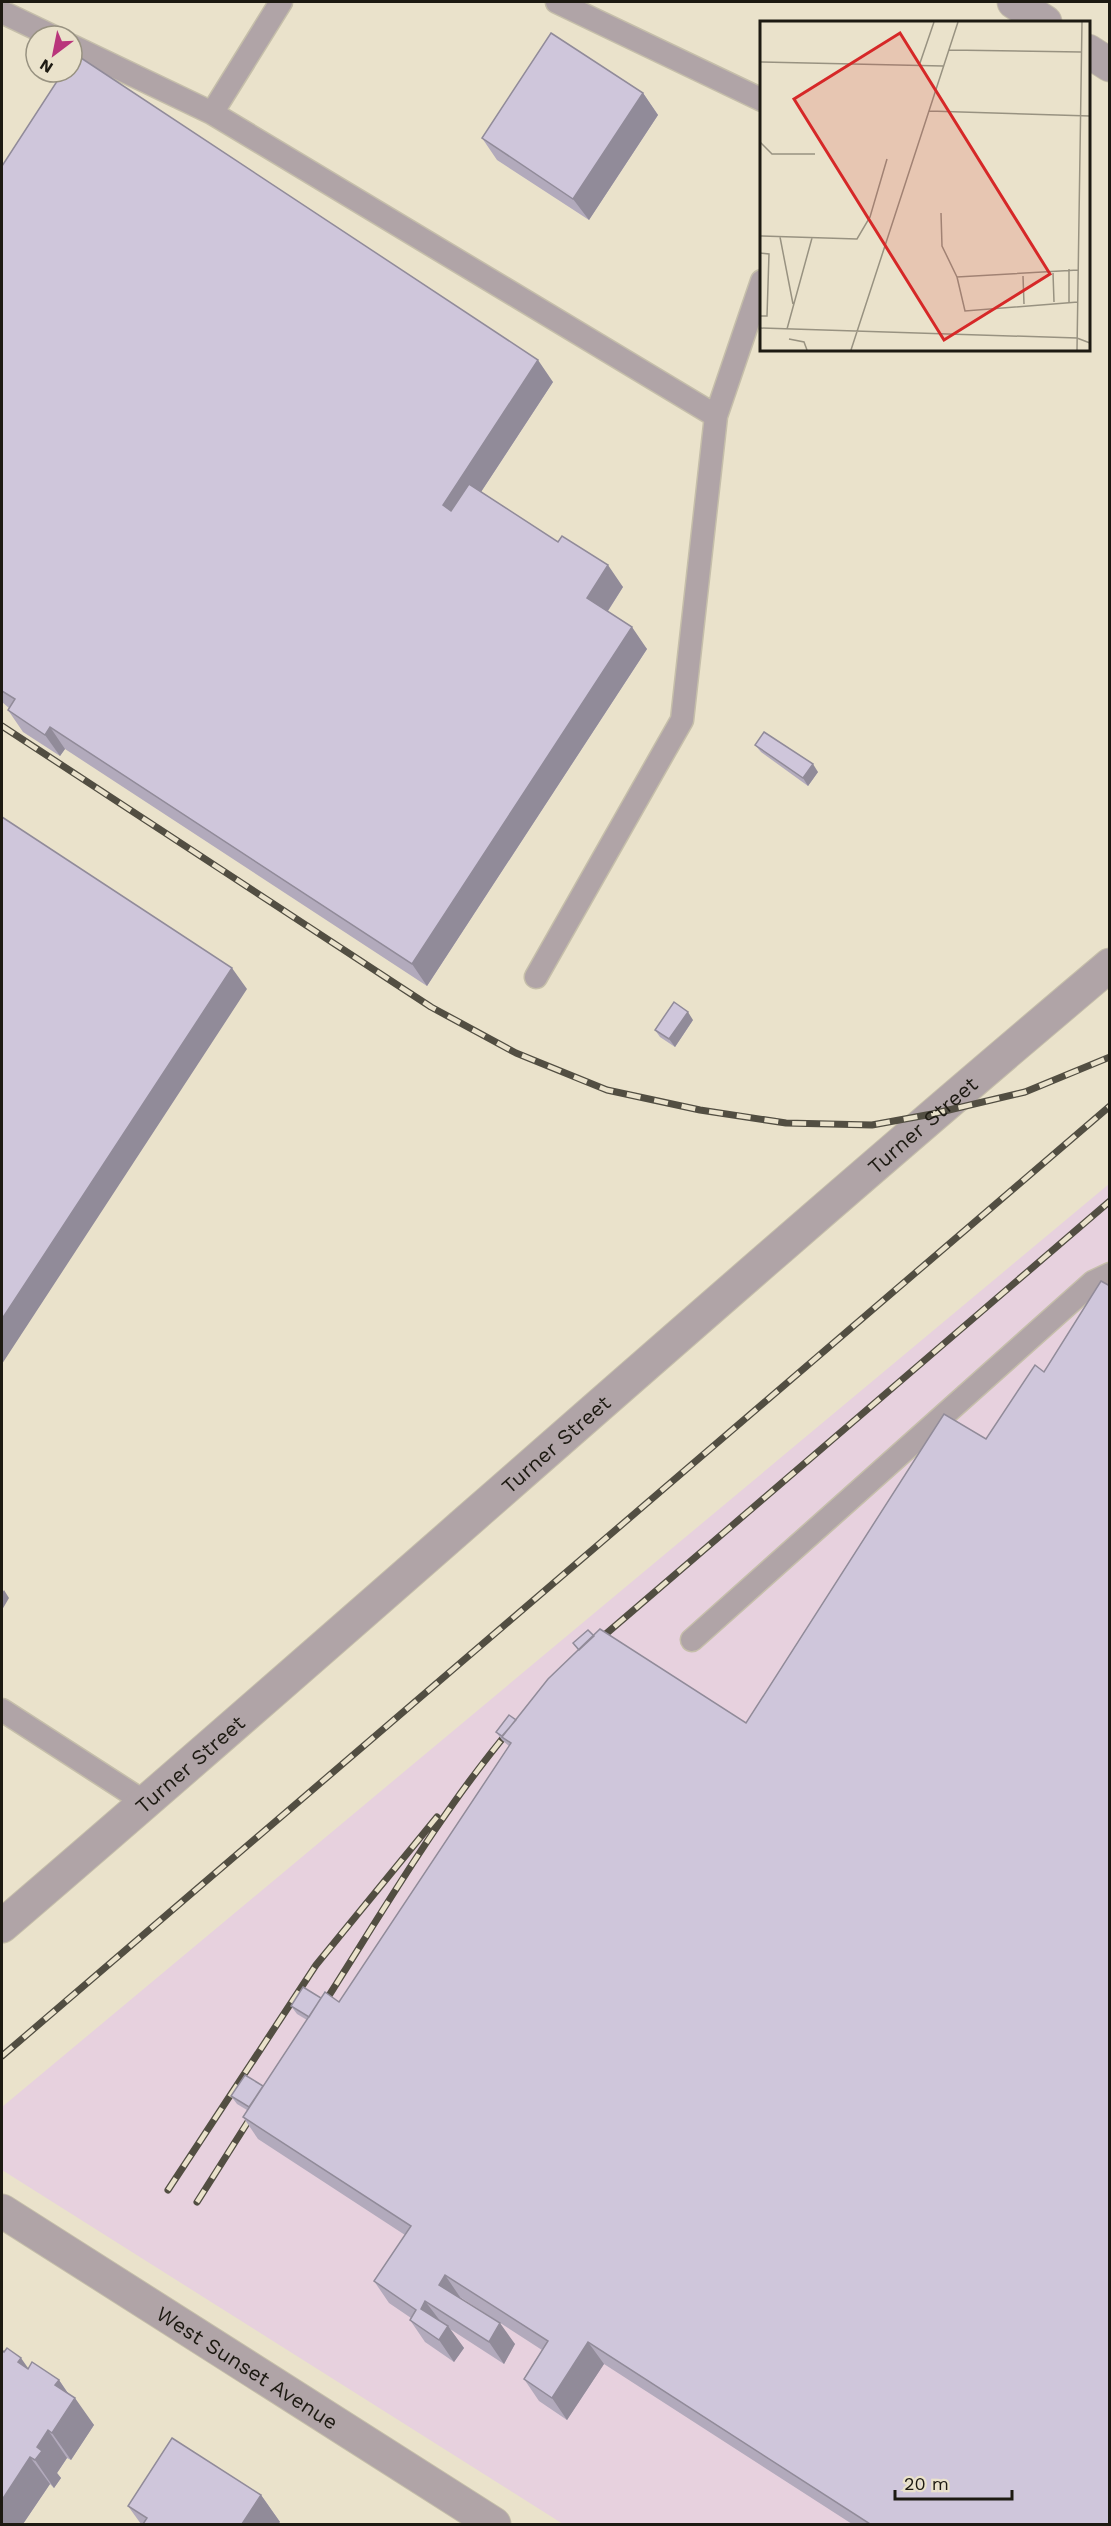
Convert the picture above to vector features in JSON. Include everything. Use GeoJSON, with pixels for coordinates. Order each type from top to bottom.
{"type":"FeatureCollection","features":[{"type":"Feature","properties":{"kind":"street"},"geometry":{"type":"LineString","coordinates":[[1014,2],[1043,21]]}},
{"type":"Feature","properties":{"kind":"street"},"geometry":{"type":"LineString","coordinates":[[1090,52],[1110,65]]}},
{"type":"Feature","properties":{"kind":"street","name":"Turner Street"},"geometry":{"type":"LineString","coordinates":[[2,1926],[146,1803],[932,1114],[1110,965]]}},
{"type":"Feature","properties":{"kind":"street","name":"West Sunset Avenue"},"geometry":{"type":"LineString","coordinates":[[2,2211],[494,2524]]}},
{"type":"Feature","properties":{"kind":"lane"},"geometry":{"type":"LineString","coordinates":[[212,113],[281,2]]}},
{"type":"Feature","properties":{"kind":"lane"},"geometry":{"type":"LineString","coordinates":[[557,2],[760,99]]}},
{"type":"Feature","properties":{"kind":"lane"},"geometry":{"type":"LineString","coordinates":[[2,12],[27,24]]}},
{"type":"Feature","properties":{"kind":"lane"},"geometry":{"type":"LineString","coordinates":[[84,52],[212,113],[716,416]]}},
{"type":"Feature","properties":{"kind":"lane"},"geometry":{"type":"LineString","coordinates":[[536,977],[682,720],[716,416],[760,286]]}},
{"type":"Feature","properties":{"kind":"lane"},"geometry":{"type":"LineString","coordinates":[[692,1640],[1093,1282],[1110,1274]]}},
{"type":"Feature","properties":{"kind":"lane"},"geometry":{"type":"LineString","coordinates":[[2,1710],[146,1803]]}},
{"type":"Feature","properties":{"kind":"shaded area"},"geometry":{"type":"Polygon","coordinates":[[[1109,1184],[1109,2524],[563,2524],[2,2170],[2,2107],[1109,1184]]]}},
{"type":"Feature","properties":{"kind":"building"},"geometry":{"type":"Polygon","coordinates":[[[551,33],[643,93],[573,199],[482,138],[551,33]]]}},
{"type":"Feature","properties":{"kind":"building"},"geometry":{"type":"Polygon","coordinates":[[[84,60],[538,360],[443,505],[451,511],[469,484],[558,542],[562,536],[608,565],[587,598],[632,627],[412,964],[50,727],[45,735],[8,710],[15,699],[2,691],[2,166],[55,84],[84,84],[84,60]]]}},
{"type":"Feature","properties":{"kind":"building"},"geometry":{"type":"Polygon","coordinates":[[[764,732],[813,764],[803,778],[755,745],[764,732]]]}},
{"type":"Feature","properties":{"kind":"building"},"geometry":{"type":"Polygon","coordinates":[[[2,817],[232,968],[2,1319],[2,817]]]}},
{"type":"Feature","properties":{"kind":"building"},"geometry":{"type":"Polygon","coordinates":[[[674,1002],[688,1012],[669,1039],[655,1030],[674,1002]]]}},
{"type":"Feature","properties":{"kind":"building"},"geometry":{"type":"Polygon","coordinates":[[[1101,1281],[1110,1286],[1110,2524],[870,2524],[588,2342],[552,2398],[524,2379],[548,2341],[445,2275],[439,2285],[500,2323],[489,2342],[425,2301],[421,2309],[448,2326],[439,2340],[410,2320],[416,2310],[374,2281],[411,2226],[243,2117],[325,1992],[339,2002],[511,1743],[502,1737],[548,1679],[600,1629],[746,1723],[944,1414],[986,1439],[1035,1365],[1044,1372],[1101,1281]]]}},
{"type":"Feature","properties":{"kind":"building"},"geometry":{"type":"Polygon","coordinates":[[[588,1630],[594,1636],[579,1650],[573,1643],[588,1630]]]}},
{"type":"Feature","properties":{"kind":"building"},"geometry":{"type":"Polygon","coordinates":[[[509,1715],[516,1720],[502,1736],[496,1732],[509,1715]]]}},
{"type":"Feature","properties":{"kind":"building"},"geometry":{"type":"Polygon","coordinates":[[[303,1987],[321,1998],[309,2017],[291,2006],[303,1987]]]}},
{"type":"Feature","properties":{"kind":"building"},"geometry":{"type":"Polygon","coordinates":[[[245,2075],[263,2086],[249,2107],[231,2096],[245,2075]]]}},
{"type":"Feature","properties":{"kind":"building"},"geometry":{"type":"Polygon","coordinates":[[[7,2348],[21,2358],[18,2362],[28,2369],[32,2362],[59,2380],[55,2385],[75,2398],[52,2433],[48,2430],[37,2447],[42,2451],[35,2460],[30,2457],[2,2500],[2,2350],[4,2352],[7,2348]]]}},
{"type":"Feature","properties":{"kind":"building"},"geometry":{"type":"Polygon","coordinates":[[[172,2438],[261,2495],[242,2524],[143,2524],[147,2518],[128,2506],[172,2438]]]}},
{"type":"Feature","properties":{"kind":"railway"},"geometry":{"type":"LineString","coordinates":[[2,726],[431,1007],[516,1053],[607,1090],[700,1110],[786,1123],[872,1125],[932,1114],[1025,1092],[1110,1057]]}},
{"type":"Feature","properties":{"kind":"railway"},"geometry":{"type":"LineString","coordinates":[[2,2056],[1110,1106]]}},
{"type":"Feature","properties":{"kind":"railway"},"geometry":{"type":"LineString","coordinates":[[593,1645],[1110,1201]]}},
{"type":"Feature","properties":{"kind":"railway"},"geometry":{"type":"LineString","coordinates":[[321,2008],[436,1828],[513,1726]]}},
{"type":"Feature","properties":{"kind":"railway"},"geometry":{"type":"LineString","coordinates":[[168,2190],[316,1965],[437,1817]]}},
{"type":"Feature","properties":{"kind":"railway"},"geometry":{"type":"LineString","coordinates":[[197,2202],[256,2109]]}}]}
